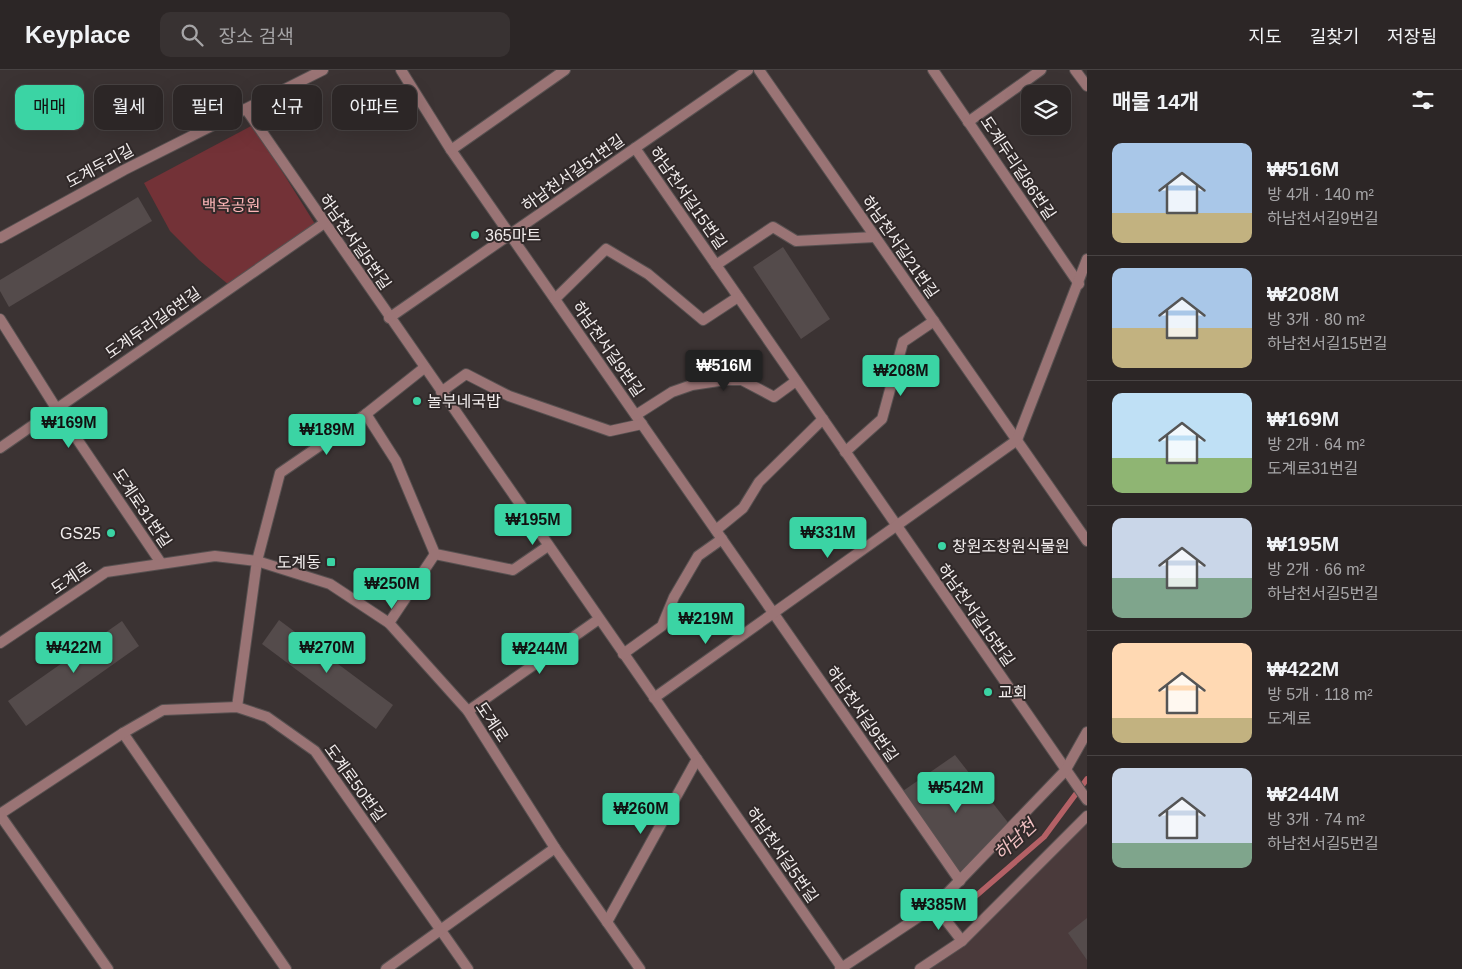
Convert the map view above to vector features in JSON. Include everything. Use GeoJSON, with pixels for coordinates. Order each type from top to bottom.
{"type":"FeatureCollection","features":[{"type":"Feature","properties":{"kind":"street","name":"도계두리길"},"geometry":{"type":"LineString","coordinates":[[0,238],[124,170],[323,70]]}},
{"type":"Feature","properties":{"kind":"street","name":"하남천서길9번길"},"geometry":{"type":"LineString","coordinates":[[401,70],[451,150],[960,881]]}},
{"type":"Feature","properties":{"kind":"street"},"geometry":{"type":"LineString","coordinates":[[451,150],[565,70]]}},
{"type":"Feature","properties":{"kind":"street","name":"하남천서길51번길"},"geometry":{"type":"LineString","coordinates":[[389,318],[748,70]]}},
{"type":"Feature","properties":{"kind":"street","name":"하남천서길21번길"},"geometry":{"type":"LineString","coordinates":[[759,70],[1087,541]]}},
{"type":"Feature","properties":{"kind":"street","name":"도계두리길86번길"},"geometry":{"type":"LineString","coordinates":[[933,70],[1078,284]]}},
{"type":"Feature","properties":{"kind":"street"},"geometry":{"type":"LineString","coordinates":[[968,122],[1041,70]]}},
{"type":"Feature","properties":{"kind":"street"},"geometry":{"type":"LineString","coordinates":[[1075,70],[1087,86]]}},
{"type":"Feature","properties":{"kind":"street","name":"하남천서길5번길"},"geometry":{"type":"LineString","coordinates":[[246,109],[841,968]]}},
{"type":"Feature","properties":{"kind":"street","name":"하남천서길15번길"},"geometry":{"type":"LineString","coordinates":[[635,148],[1087,800]]}},
{"type":"Feature","properties":{"kind":"street","name":"도계두리길6번길"},"geometry":{"type":"LineString","coordinates":[[0,448],[324,224]]}},
{"type":"Feature","properties":{"kind":"street","name":"하남천서길15번길"},"geometry":{"type":"LineString","coordinates":[[716,265],[773,227],[796,241],[875,237]]}},
{"type":"Feature","properties":{"kind":"street","name":"하남천서길9번길"},"geometry":{"type":"LineString","coordinates":[[555,299],[606,249],[648,274],[703,320],[738,297]]}},
{"type":"Feature","properties":{"kind":"street"},"geometry":{"type":"LineString","coordinates":[[654,698],[1017,440],[1087,259]]}},
{"type":"Feature","properties":{"kind":"street","name":"도계로31번길"},"geometry":{"type":"LineString","coordinates":[[0,319],[56,408],[161,563]]}},
{"type":"Feature","properties":{"kind":"street"},"geometry":{"type":"LineString","coordinates":[[845,452],[882,419],[903,342],[934,321]]}},
{"type":"Feature","properties":{"kind":"street"},"geometry":{"type":"LineString","coordinates":[[237,707],[256,561],[280,473],[366,414],[424,368]]}},
{"type":"Feature","properties":{"kind":"street"},"geometry":{"type":"LineString","coordinates":[[441,392],[466,374],[509,396],[610,432],[639,420]]}},
{"type":"Feature","properties":{"kind":"street","name":"하남천서길9번길"},"geometry":{"type":"LineString","coordinates":[[639,420],[672,392],[692,385],[725,380],[742,380],[774,397],[796,381]]}},
{"type":"Feature","properties":{"kind":"street"},"geometry":{"type":"LineString","coordinates":[[366,414],[396,461],[435,554]]}},
{"type":"Feature","properties":{"kind":"street"},"geometry":{"type":"LineString","coordinates":[[716,530],[743,508],[759,482],[822,419]]}},
{"type":"Feature","properties":{"kind":"street"},"geometry":{"type":"LineString","coordinates":[[623,654],[662,626],[674,597],[698,556],[722,539]]}},
{"type":"Feature","properties":{"kind":"street"},"geometry":{"type":"LineString","coordinates":[[435,554],[513,570],[548,546]]}},
{"type":"Feature","properties":{"kind":"street"},"geometry":{"type":"LineString","coordinates":[[389,622],[435,554]]}},
{"type":"Feature","properties":{"kind":"street","name":"도계로"},"geometry":{"type":"LineString","coordinates":[[0,643],[106,572],[214,556],[256,561],[330,584],[389,622],[468,711],[554,848],[640,969]]}},
{"type":"Feature","properties":{"kind":"street"},"geometry":{"type":"LineString","coordinates":[[468,711],[599,619]]}},
{"type":"Feature","properties":{"kind":"street","name":"도계로50번길"},"geometry":{"type":"LineString","coordinates":[[108,969],[0,815],[123,733],[163,710],[237,707],[267,717],[314,751],[468,969]]}},
{"type":"Feature","properties":{"kind":"street"},"geometry":{"type":"LineString","coordinates":[[841,968],[935,906],[1068,775],[1087,732]]}},
{"type":"Feature","properties":{"kind":"street"},"geometry":{"type":"LineString","coordinates":[[123,733],[286,969]]}},
{"type":"Feature","properties":{"kind":"street"},"geometry":{"type":"LineString","coordinates":[[607,922],[696,759]]}},
{"type":"Feature","properties":{"kind":"street"},"geometry":{"type":"LineString","coordinates":[[920,969],[962,941],[1087,816]]}},
{"type":"Feature","properties":{"kind":"street"},"geometry":{"type":"LineString","coordinates":[[386,969],[554,848]]}},
{"type":"Feature","properties":{"kind":"street"},"geometry":{"type":"LineString","coordinates":[[935,906],[962,941]]}},
{"type":"Feature","properties":{"kind":"shaded area"},"geometry":{"type":"Polygon","coordinates":[[[1087,816],[1087,969],[920,969],[962,941],[1087,816]]]}},
{"type":"Feature","properties":{"kind":"green space","name":"백옥공원"},"geometry":{"type":"Polygon","coordinates":[[[252,126],[252,130],[256,130],[315,224],[229,285],[199,260],[170,231],[144,183],[252,126]]]}},
{"type":"Feature","properties":{"kind":"building"},"geometry":{"type":"Polygon","coordinates":[[[138,197],[152,221],[9,307],[0,291],[0,280],[138,197]]]}},
{"type":"Feature","properties":{"kind":"building"},"geometry":{"type":"Polygon","coordinates":[[[783,247],[830,319],[801,339],[753,267],[783,247]]]}},
{"type":"Feature","properties":{"kind":"building"},"geometry":{"type":"Polygon","coordinates":[[[279,620],[393,705],[376,729],[262,644],[279,620]]]}},
{"type":"Feature","properties":{"kind":"building"},"geometry":{"type":"Polygon","coordinates":[[[122,621],[139,646],[26,726],[8,701],[122,621]]]}},
{"type":"Feature","properties":{"kind":"building"},"geometry":{"type":"Polygon","coordinates":[[[955,755],[1010,825],[960,879],[900,793],[955,755]]]}},
{"type":"Feature","properties":{"kind":"building"},"geometry":{"type":"Polygon","coordinates":[[[1087,918],[1087,960],[1068,933],[1087,918]]]}},
{"type":"Feature","properties":{"kind":"waterway","name":"하남천"},"geometry":{"type":"LineString","coordinates":[[955,914],[1044,837],[1087,779]]}},
{"type":"Feature","properties":{"kind":"place","name":"365마트"},"geometry":{"type":"Point","coordinates":[475,235]}},
{"type":"Feature","properties":{"kind":"place","name":"놀부네국밥"},"geometry":{"type":"Point","coordinates":[417,401]}},
{"type":"Feature","properties":{"kind":"place","name":"GS25"},"geometry":{"type":"Point","coordinates":[111,533]}},
{"type":"Feature","properties":{"kind":"place","name":"창원조창원식물원"},"geometry":{"type":"Point","coordinates":[942,546]}},
{"type":"Feature","properties":{"kind":"place","name":"도계동"},"geometry":{"type":"Point","coordinates":[331,562]}},
{"type":"Feature","properties":{"kind":"place","name":"교회"},"geometry":{"type":"Point","coordinates":[988,692]}}]}
